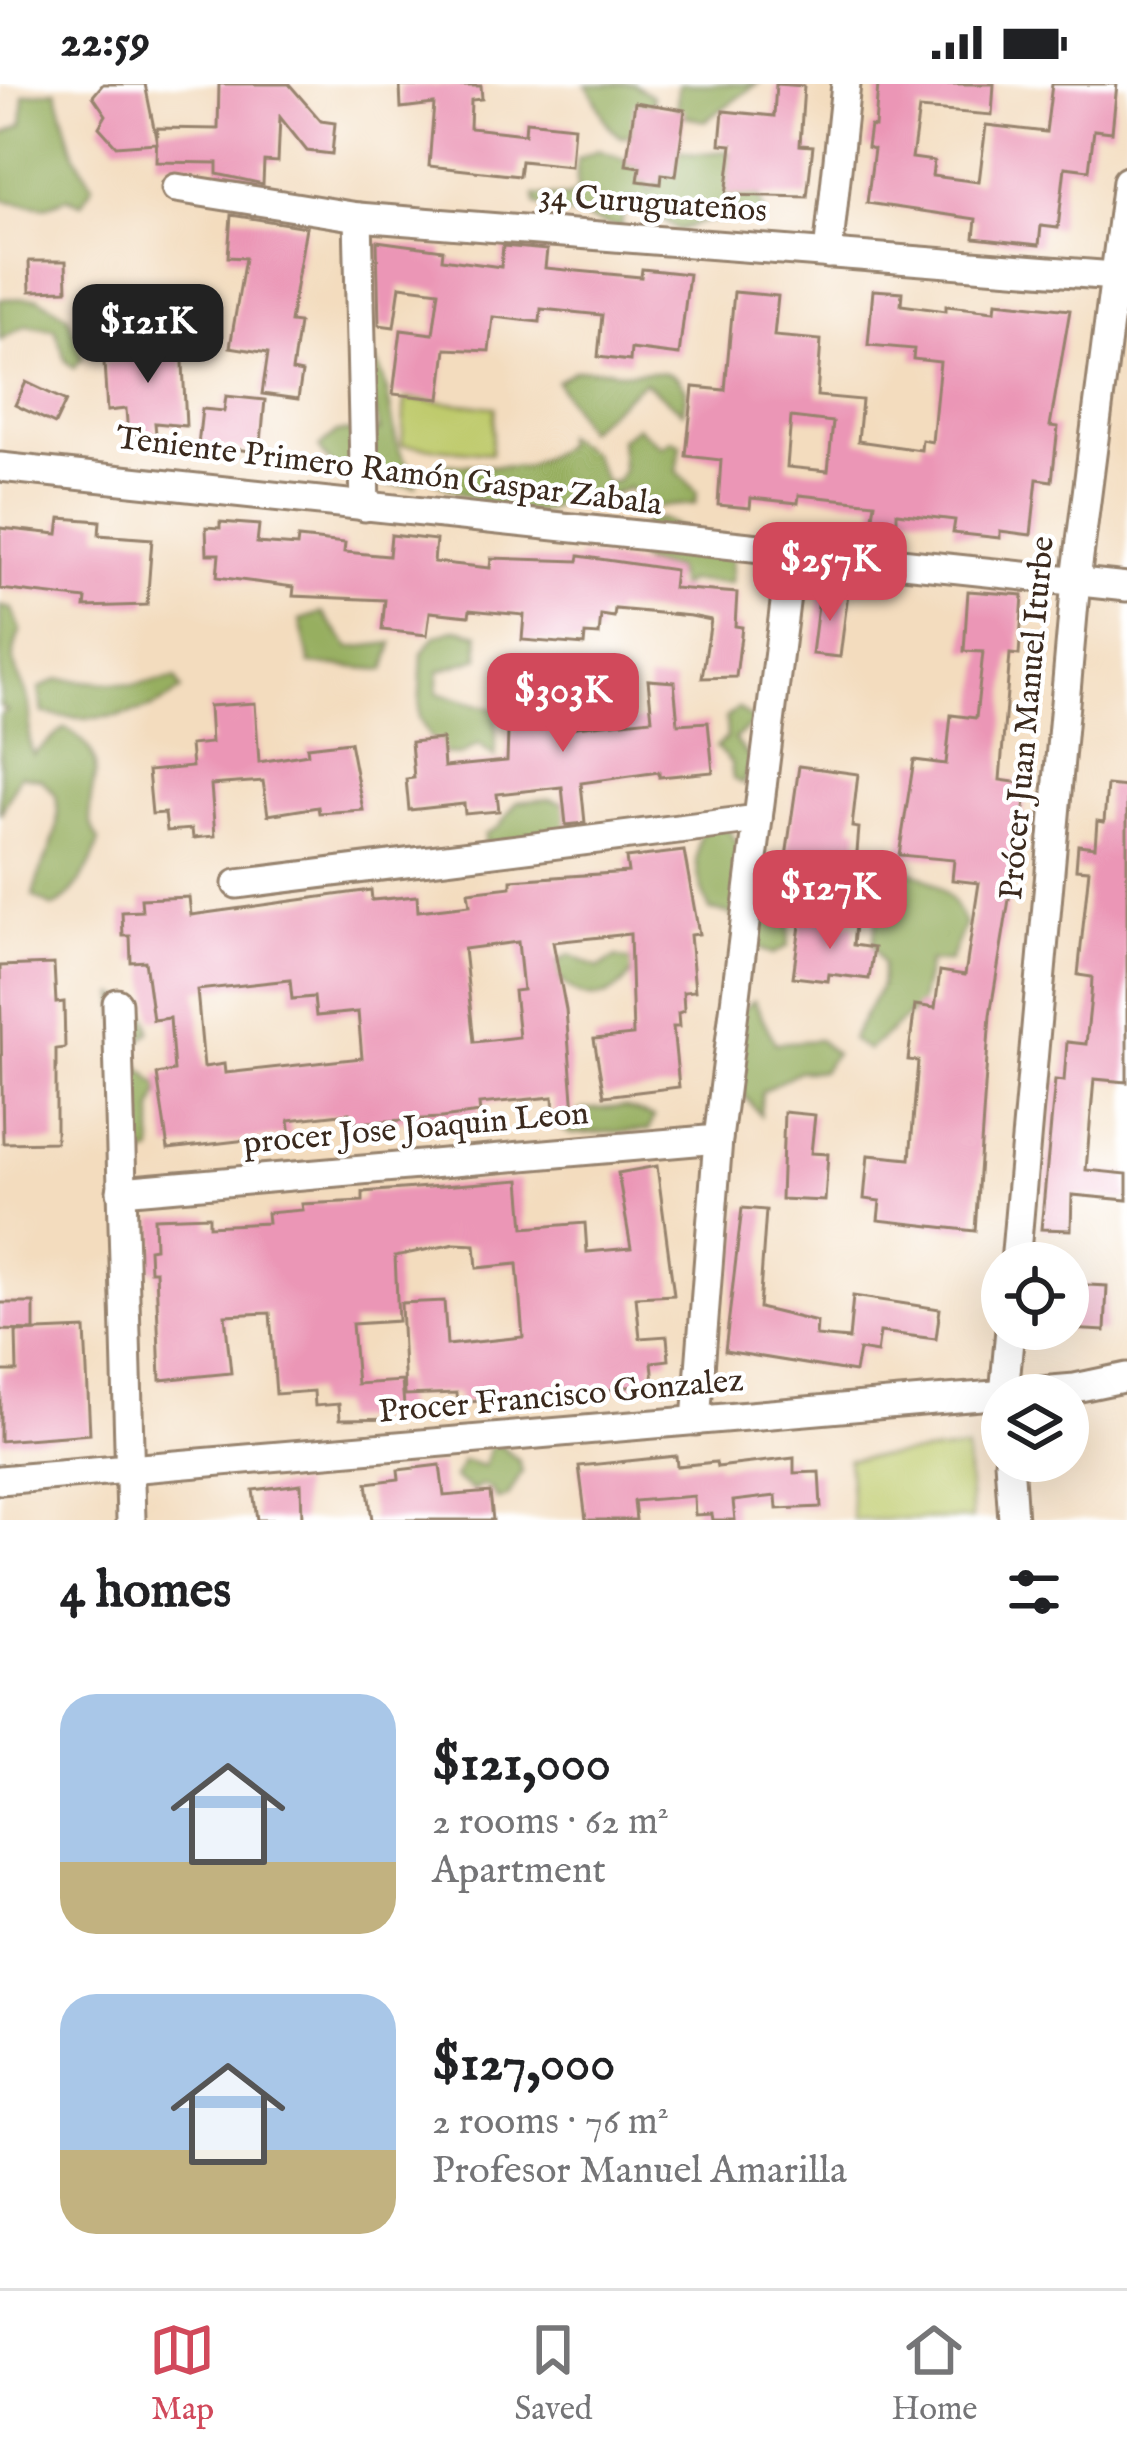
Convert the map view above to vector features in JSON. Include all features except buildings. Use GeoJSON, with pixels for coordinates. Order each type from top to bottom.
{"type":"FeatureCollection","features":[{"type":"Feature","properties":{"kind":"street"},"geometry":{"type":"LineString","coordinates":[[828,254],[846,84]]}},
{"type":"Feature","properties":{"kind":"street","name":"Prócer Juan Manuel Iturbe"},"geometry":{"type":"LineString","coordinates":[[1017,1242],[1076,580],[1121,276],[1127,181]]}},
{"type":"Feature","properties":{"kind":"street","name":"34 Curuguateños"},"geometry":{"type":"LineString","coordinates":[[176,188],[358,217],[1121,276]]}},
{"type":"Feature","properties":{"kind":"street"},"geometry":{"type":"LineString","coordinates":[[358,217],[365,507]]}},
{"type":"Feature","properties":{"kind":"street","name":"Teniente Primero Ramón Gaspar Zabala"},"geometry":{"type":"LineString","coordinates":[[0,467],[791,555],[1127,586]]}},
{"type":"Feature","properties":{"kind":"street"},"geometry":{"type":"LineString","coordinates":[[695,1421],[718,1139],[791,555]]}},
{"type":"Feature","properties":{"kind":"street"},"geometry":{"type":"LineString","coordinates":[[237,884],[758,818]]}},
{"type":"Feature","properties":{"kind":"street"},"geometry":{"type":"LineString","coordinates":[[117,1004],[131,1520]]}},
{"type":"Feature","properties":{"kind":"street","name":"procer Jose Joaquin Leon"},"geometry":{"type":"LineString","coordinates":[[121,1191],[718,1139]]}},
{"type":"Feature","properties":{"kind":"street","name":"Procer Francisco Gonzalez"},"geometry":{"type":"LineString","coordinates":[[1089,1382],[1127,1377]]}},
{"type":"Feature","properties":{"kind":"street","name":"Procer Francisco Gonzalez"},"geometry":{"type":"LineString","coordinates":[[0,1480],[981,1396]]}},
{"type":"Feature","properties":{"kind":"street"},"geometry":{"type":"LineString","coordinates":[[1010,1482],[1013,1520]]}},
{"type":"Feature","properties":{"kind":"green space"},"geometry":{"type":"Polygon","coordinates":[[[633,84],[653,96],[652,107],[632,136],[621,137],[609,126],[586,85],[633,84]]]}},
{"type":"Feature","properties":{"kind":"green space"},"geometry":{"type":"Polygon","coordinates":[[[678,84],[757,84],[705,121],[682,116],[677,108],[678,84]]]}},
{"type":"Feature","properties":{"kind":"green space"},"geometry":{"type":"Polygon","coordinates":[[[56,90],[74,153],[93,186],[81,204],[67,198],[45,207],[2,200],[0,136],[22,124],[24,95],[56,90]]]}},
{"type":"Feature","properties":{"kind":"green space"},"geometry":{"type":"Polygon","coordinates":[[[672,148],[693,154],[727,151],[752,183],[764,220],[708,221],[678,230],[632,198],[624,206],[621,228],[536,205],[535,195],[568,197],[577,191],[577,159],[598,150],[632,162],[643,171],[649,191],[658,185],[655,175],[672,148]]]}},
{"type":"Feature","properties":{"kind":"green space"},"geometry":{"type":"Polygon","coordinates":[[[39,298],[68,316],[82,358],[74,368],[66,361],[55,329],[26,325],[0,340],[0,299],[39,298]]]}},
{"type":"Feature","properties":{"kind":"green space"},"geometry":{"type":"Polygon","coordinates":[[[366,352],[380,370],[397,443],[416,486],[348,476],[319,447],[337,432],[380,431],[369,392],[366,352]]]}},
{"type":"Feature","properties":{"kind":"green space"},"geometry":{"type":"Polygon","coordinates":[[[575,370],[671,375],[686,390],[683,412],[644,382],[586,430],[557,382],[575,370]]]}},
{"type":"Feature","properties":{"kind":"green space"},"geometry":{"type":"Polygon","coordinates":[[[405,399],[495,407],[491,453],[402,445],[405,399]]]}},
{"type":"Feature","properties":{"kind":"green space"},"geometry":{"type":"Polygon","coordinates":[[[637,427],[662,447],[671,440],[681,444],[677,471],[697,492],[695,504],[654,507],[628,488],[597,500],[573,494],[547,510],[521,511],[467,496],[427,476],[443,464],[526,467],[563,446],[564,436],[592,454],[606,483],[617,481],[623,471],[620,439],[637,427]]]}},
{"type":"Feature","properties":{"kind":"green space"},"geometry":{"type":"Polygon","coordinates":[[[661,519],[733,551],[731,583],[688,581],[680,587],[674,568],[643,563],[627,544],[648,520],[661,519]]]}},
{"type":"Feature","properties":{"kind":"green space"},"geometry":{"type":"Polygon","coordinates":[[[0,606],[12,609],[21,630],[14,657],[29,702],[33,755],[65,728],[83,741],[95,768],[90,809],[99,841],[82,879],[53,907],[33,896],[55,837],[56,795],[41,779],[20,775],[0,815],[0,716],[7,711],[0,706],[0,606]]]}},
{"type":"Feature","properties":{"kind":"green space"},"geometry":{"type":"Polygon","coordinates":[[[322,613],[350,648],[393,643],[385,670],[310,664],[300,620],[322,613]]]}},
{"type":"Feature","properties":{"kind":"green space"},"geometry":{"type":"Polygon","coordinates":[[[456,629],[478,634],[479,658],[439,671],[437,693],[497,710],[495,757],[479,744],[461,755],[440,754],[419,718],[422,653],[435,636],[456,629]]]}},
{"type":"Feature","properties":{"kind":"green space"},"geometry":{"type":"Polygon","coordinates":[[[176,678],[181,689],[135,712],[97,718],[43,713],[39,689],[59,679],[134,685],[176,678]]]}},
{"type":"Feature","properties":{"kind":"green space"},"geometry":{"type":"Polygon","coordinates":[[[738,708],[755,722],[734,739],[751,760],[743,784],[733,779],[731,763],[716,747],[727,738],[726,718],[738,708]]]}},
{"type":"Feature","properties":{"kind":"green space"},"geometry":{"type":"Polygon","coordinates":[[[549,799],[575,806],[567,835],[485,844],[485,834],[499,827],[517,802],[549,799]]]}},
{"type":"Feature","properties":{"kind":"green space"},"geometry":{"type":"Polygon","coordinates":[[[721,822],[744,860],[750,904],[778,909],[790,922],[788,946],[773,954],[760,949],[729,913],[710,910],[705,899],[697,867],[698,846],[704,824],[721,822]]]}},
{"type":"Feature","properties":{"kind":"green space"},"geometry":{"type":"Polygon","coordinates":[[[906,869],[942,890],[965,924],[950,961],[929,962],[919,1006],[868,1050],[851,1040],[881,986],[883,964],[873,945],[879,900],[890,877],[906,869]]]}},
{"type":"Feature","properties":{"kind":"green space"},"geometry":{"type":"Polygon","coordinates":[[[570,955],[599,968],[616,957],[638,963],[613,992],[592,997],[561,980],[554,988],[541,970],[570,955]]]}},
{"type":"Feature","properties":{"kind":"green space"},"geometry":{"type":"Polygon","coordinates":[[[116,995],[135,1004],[147,1018],[150,1032],[126,1053],[161,1088],[153,1109],[153,1152],[132,1161],[116,995]]]}},
{"type":"Feature","properties":{"kind":"green space"},"geometry":{"type":"Polygon","coordinates":[[[754,1001],[775,1043],[819,1040],[835,1054],[822,1071],[799,1071],[762,1092],[760,1115],[728,1075],[737,1013],[754,1001]]]}},
{"type":"Feature","properties":{"kind":"green space"},"geometry":{"type":"Polygon","coordinates":[[[624,1107],[654,1117],[649,1130],[571,1134],[558,1127],[583,1110],[624,1107]]]}},
{"type":"Feature","properties":{"kind":"green space"},"geometry":{"type":"Polygon","coordinates":[[[501,1446],[519,1461],[522,1472],[508,1497],[497,1499],[482,1485],[473,1491],[454,1478],[463,1461],[484,1467],[490,1447],[501,1446]]]}},
{"type":"Feature","properties":{"kind":"green space"},"geometry":{"type":"Polygon","coordinates":[[[966,1449],[972,1519],[853,1520],[848,1459],[966,1449]]]}}]}
